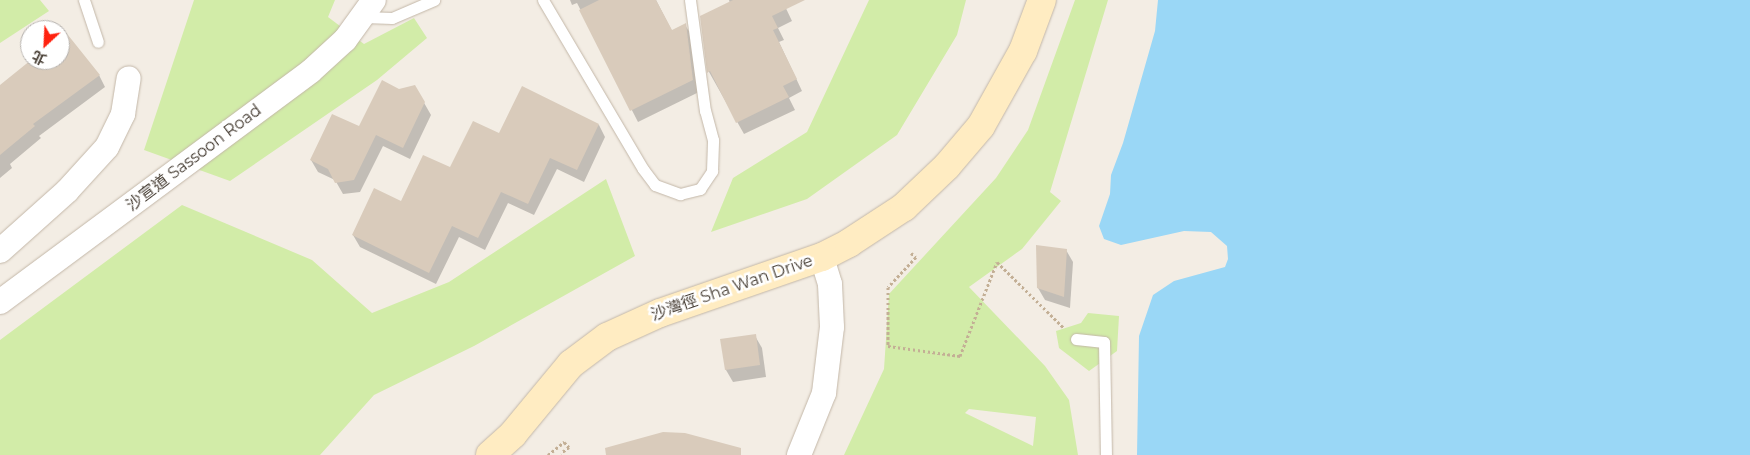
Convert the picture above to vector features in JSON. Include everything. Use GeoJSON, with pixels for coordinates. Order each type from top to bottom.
{"type":"FeatureCollection","features":[{"type":"Feature","properties":{"kind":"street"},"geometry":{"type":"LineString","coordinates":[[822,257],[849,244],[904,207],[947,166],[981,126],[1014,71],[1042,0]]}},
{"type":"Feature","properties":{"kind":"street","name":"沙宣道 Sassoon Road"},"geometry":{"type":"LineString","coordinates":[[0,302],[311,71],[345,40],[369,9]]}},
{"type":"Feature","properties":{"kind":"street"},"geometry":{"type":"LineString","coordinates":[[0,251],[61,197],[107,147],[123,114],[129,78]]}},
{"type":"Feature","properties":{"kind":"street","name":"沙灣徑 Sha Wan Drive"},"geometry":{"type":"LineString","coordinates":[[495,454],[571,364],[607,337],[660,313],[822,257],[830,284],[832,327],[824,393],[799,455]]}},
{"type":"Feature","properties":{"kind":"lane"},"geometry":{"type":"LineString","coordinates":[[84,0],[98,42]]}},
{"type":"Feature","properties":{"kind":"lane"},"geometry":{"type":"LineString","coordinates":[[369,9],[392,18],[434,0]]}},
{"type":"Feature","properties":{"kind":"lane"},"geometry":{"type":"LineString","coordinates":[[543,0],[653,182],[680,194],[700,189],[712,170],[713,140],[705,111],[690,0]]}},
{"type":"Feature","properties":{"kind":"lane"},"geometry":{"type":"LineString","coordinates":[[1076,339],[1104,342],[1106,455]]}},
{"type":"Feature","properties":{"kind":"path"},"geometry":{"type":"LineString","coordinates":[[911,252],[916,257],[888,287],[888,346],[960,356],[997,262],[1076,339]]}},
{"type":"Feature","properties":{"kind":"path"},"geometry":{"type":"LineString","coordinates":[[548,455],[564,442],[569,447],[561,454]]}},
{"type":"Feature","properties":{"kind":"green space"},"geometry":{"type":"Polygon","coordinates":[[[0,0],[40,0],[49,11],[35,20],[20,20],[20,30],[0,43],[0,0]]]}},
{"type":"Feature","properties":{"kind":"green space"},"geometry":{"type":"Polygon","coordinates":[[[194,0],[335,0],[328,17],[364,44],[414,18],[427,38],[377,80],[230,181],[144,150],[194,0]]]}},
{"type":"Feature","properties":{"kind":"green space"},"geometry":{"type":"Polygon","coordinates":[[[869,0],[966,0],[957,35],[897,135],[807,199],[711,232],[733,178],[807,132],[869,0]]]}},
{"type":"Feature","properties":{"kind":"green space"},"geometry":{"type":"Polygon","coordinates":[[[1075,0],[1108,0],[1050,192],[1061,201],[1022,249],[969,287],[1045,366],[1069,400],[1078,455],[844,455],[884,369],[889,294],[996,178],[1028,130],[1075,0]],[[969,409],[965,413],[1033,446],[1036,417],[969,409]]]}},
{"type":"Feature","properties":{"kind":"green space"},"geometry":{"type":"Polygon","coordinates":[[[606,179],[635,256],[474,346],[374,395],[320,455],[0,455],[0,340],[182,205],[312,260],[372,313],[449,282],[606,179]]]}},
{"type":"Feature","properties":{"kind":"green space"},"geometry":{"type":"Polygon","coordinates":[[[1088,313],[1119,316],[1117,351],[1089,371],[1059,348],[1056,331],[1081,323],[1088,313]]]}},
{"type":"Feature","properties":{"kind":"water"},"geometry":{"type":"Polygon","coordinates":[[[1158,0],[1750,0],[1750,455],[1137,455],[1139,336],[1153,295],[1174,281],[1225,267],[1228,259],[1227,246],[1211,232],[1184,231],[1121,245],[1104,239],[1099,226],[1110,194],[1111,175],[1123,143],[1155,31],[1158,0]]]}},
{"type":"Feature","properties":{"kind":"building"},"geometry":{"type":"Polygon","coordinates":[[[599,0],[656,0],[672,30],[686,23],[693,80],[630,111],[579,10],[599,0]]]}},
{"type":"Feature","properties":{"kind":"building"},"geometry":{"type":"Polygon","coordinates":[[[733,0],[805,0],[772,16],[778,28],[773,30],[797,79],[783,86],[789,97],[736,123],[710,71],[707,73],[700,16],[733,0]]]}},
{"type":"Feature","properties":{"kind":"building"},"geometry":{"type":"Polygon","coordinates":[[[70,38],[100,75],[33,124],[35,126],[0,155],[0,85],[20,69],[70,70],[70,38]]]}},
{"type":"Feature","properties":{"kind":"building"},"geometry":{"type":"Polygon","coordinates":[[[382,80],[399,89],[415,85],[425,102],[403,148],[376,135],[354,180],[335,183],[328,169],[310,160],[332,114],[359,126],[382,80]]]}},
{"type":"Feature","properties":{"kind":"building"},"geometry":{"type":"Polygon","coordinates":[[[522,86],[599,124],[577,170],[550,158],[528,204],[501,192],[478,238],[452,226],[429,273],[352,235],[374,188],[401,201],[423,155],[450,167],[473,121],[499,133],[522,86]]]}},
{"type":"Feature","properties":{"kind":"building"},"geometry":{"type":"Polygon","coordinates":[[[1036,245],[1067,249],[1064,297],[1037,288],[1036,245]]]}},
{"type":"Feature","properties":{"kind":"building"},"geometry":{"type":"Polygon","coordinates":[[[756,334],[760,365],[725,370],[720,339],[756,334]]]}},
{"type":"Feature","properties":{"kind":"building"},"geometry":{"type":"Polygon","coordinates":[[[663,432],[685,433],[741,448],[741,455],[606,455],[605,448],[663,432]]]}}]}
